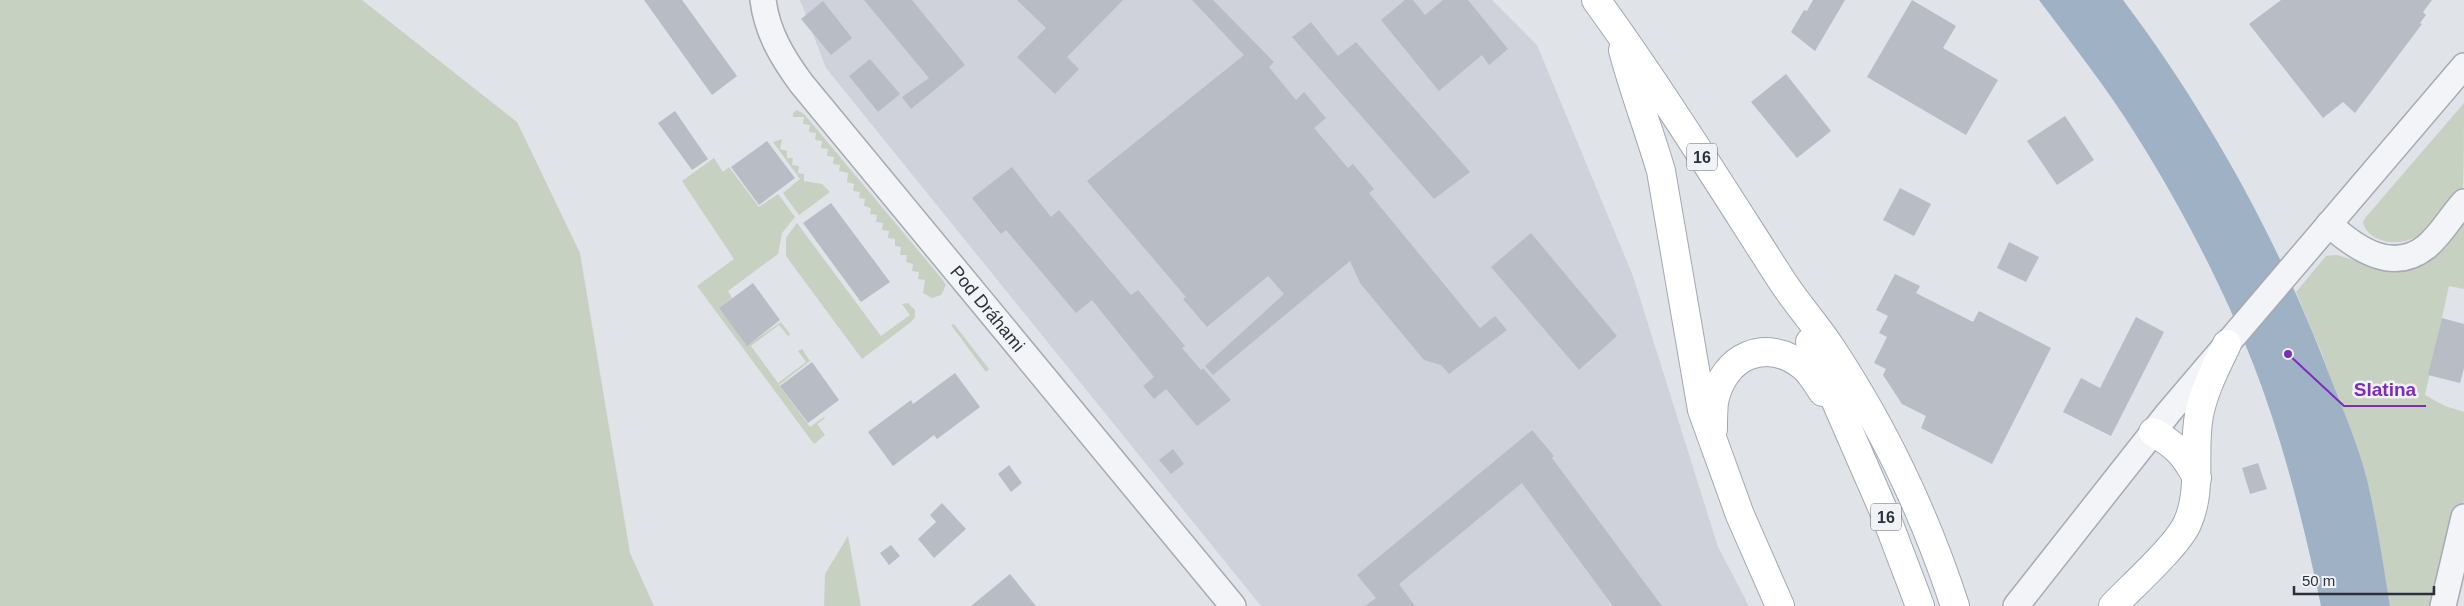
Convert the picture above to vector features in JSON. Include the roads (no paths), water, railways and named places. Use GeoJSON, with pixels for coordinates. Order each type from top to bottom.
{"type":"FeatureCollection","features":[{"type":"Feature","properties":{"kind":"main road","name":"16"},"geometry":{"type":"LineString","coordinates":[[1596,0],[1785,286],[1831,348],[1882,432],[1922,514],[1955,605]]}},
{"type":"Feature","properties":{"kind":"main road"},"geometry":{"type":"LineString","coordinates":[[1617,30],[1635,99],[1650,136],[1661,171],[1672,227],[1694,373],[1702,410],[1724,475],[1780,606]]}},
{"type":"Feature","properties":{"kind":"main road","name":"16"},"geometry":{"type":"LineString","coordinates":[[1785,286],[1885,514],[1920,606]]}},
{"type":"Feature","properties":{"kind":"main road"},"geometry":{"type":"LineString","coordinates":[[2113,606],[2174,542],[2186,526],[2195,500],[2199,416],[2207,388],[2227,344]]}},
{"type":"Feature","properties":{"kind":"main road"},"geometry":{"type":"LineString","coordinates":[[1712,436],[1714,402],[1726,374],[1742,357],[1755,352],[1767,351],[1793,360],[1805,368],[1849,429]]}},
{"type":"Feature","properties":{"kind":"main road"},"geometry":{"type":"LineString","coordinates":[[2153,432],[2177,447],[2186,457],[2197,478]]}},
{"type":"Feature","properties":{"kind":"street","name":"Pod Dráhami"},"geometry":{"type":"LineString","coordinates":[[763,0],[769,27],[776,46],[800,83],[1233,606]]}},
{"type":"Feature","properties":{"kind":"street"},"geometry":{"type":"LineString","coordinates":[[2016,606],[2153,432],[2464,66]]}},
{"type":"Feature","properties":{"kind":"street"},"geometry":{"type":"LineString","coordinates":[[2322,232],[2384,258],[2409,256],[2424,248],[2464,202]]}},
{"type":"Feature","properties":{"kind":"street"},"geometry":{"type":"LineString","coordinates":[[2443,606],[2464,517]]}},
{"type":"Feature","properties":{"kind":"water"},"geometry":{"type":"Polygon","coordinates":[[[2039,0],[2123,0],[2186,90],[2215,137],[2268,235],[2292,285],[2352,433],[2371,495],[2390,606],[2321,606],[2308,545],[2275,425],[2254,366],[2229,307],[2201,248],[2136,135],[2101,83],[2039,0]]]}},
{"type":"Feature","properties":{"kind":"place","name":"Slatina"},"geometry":{"type":"Point","coordinates":[2288,354]}}]}
